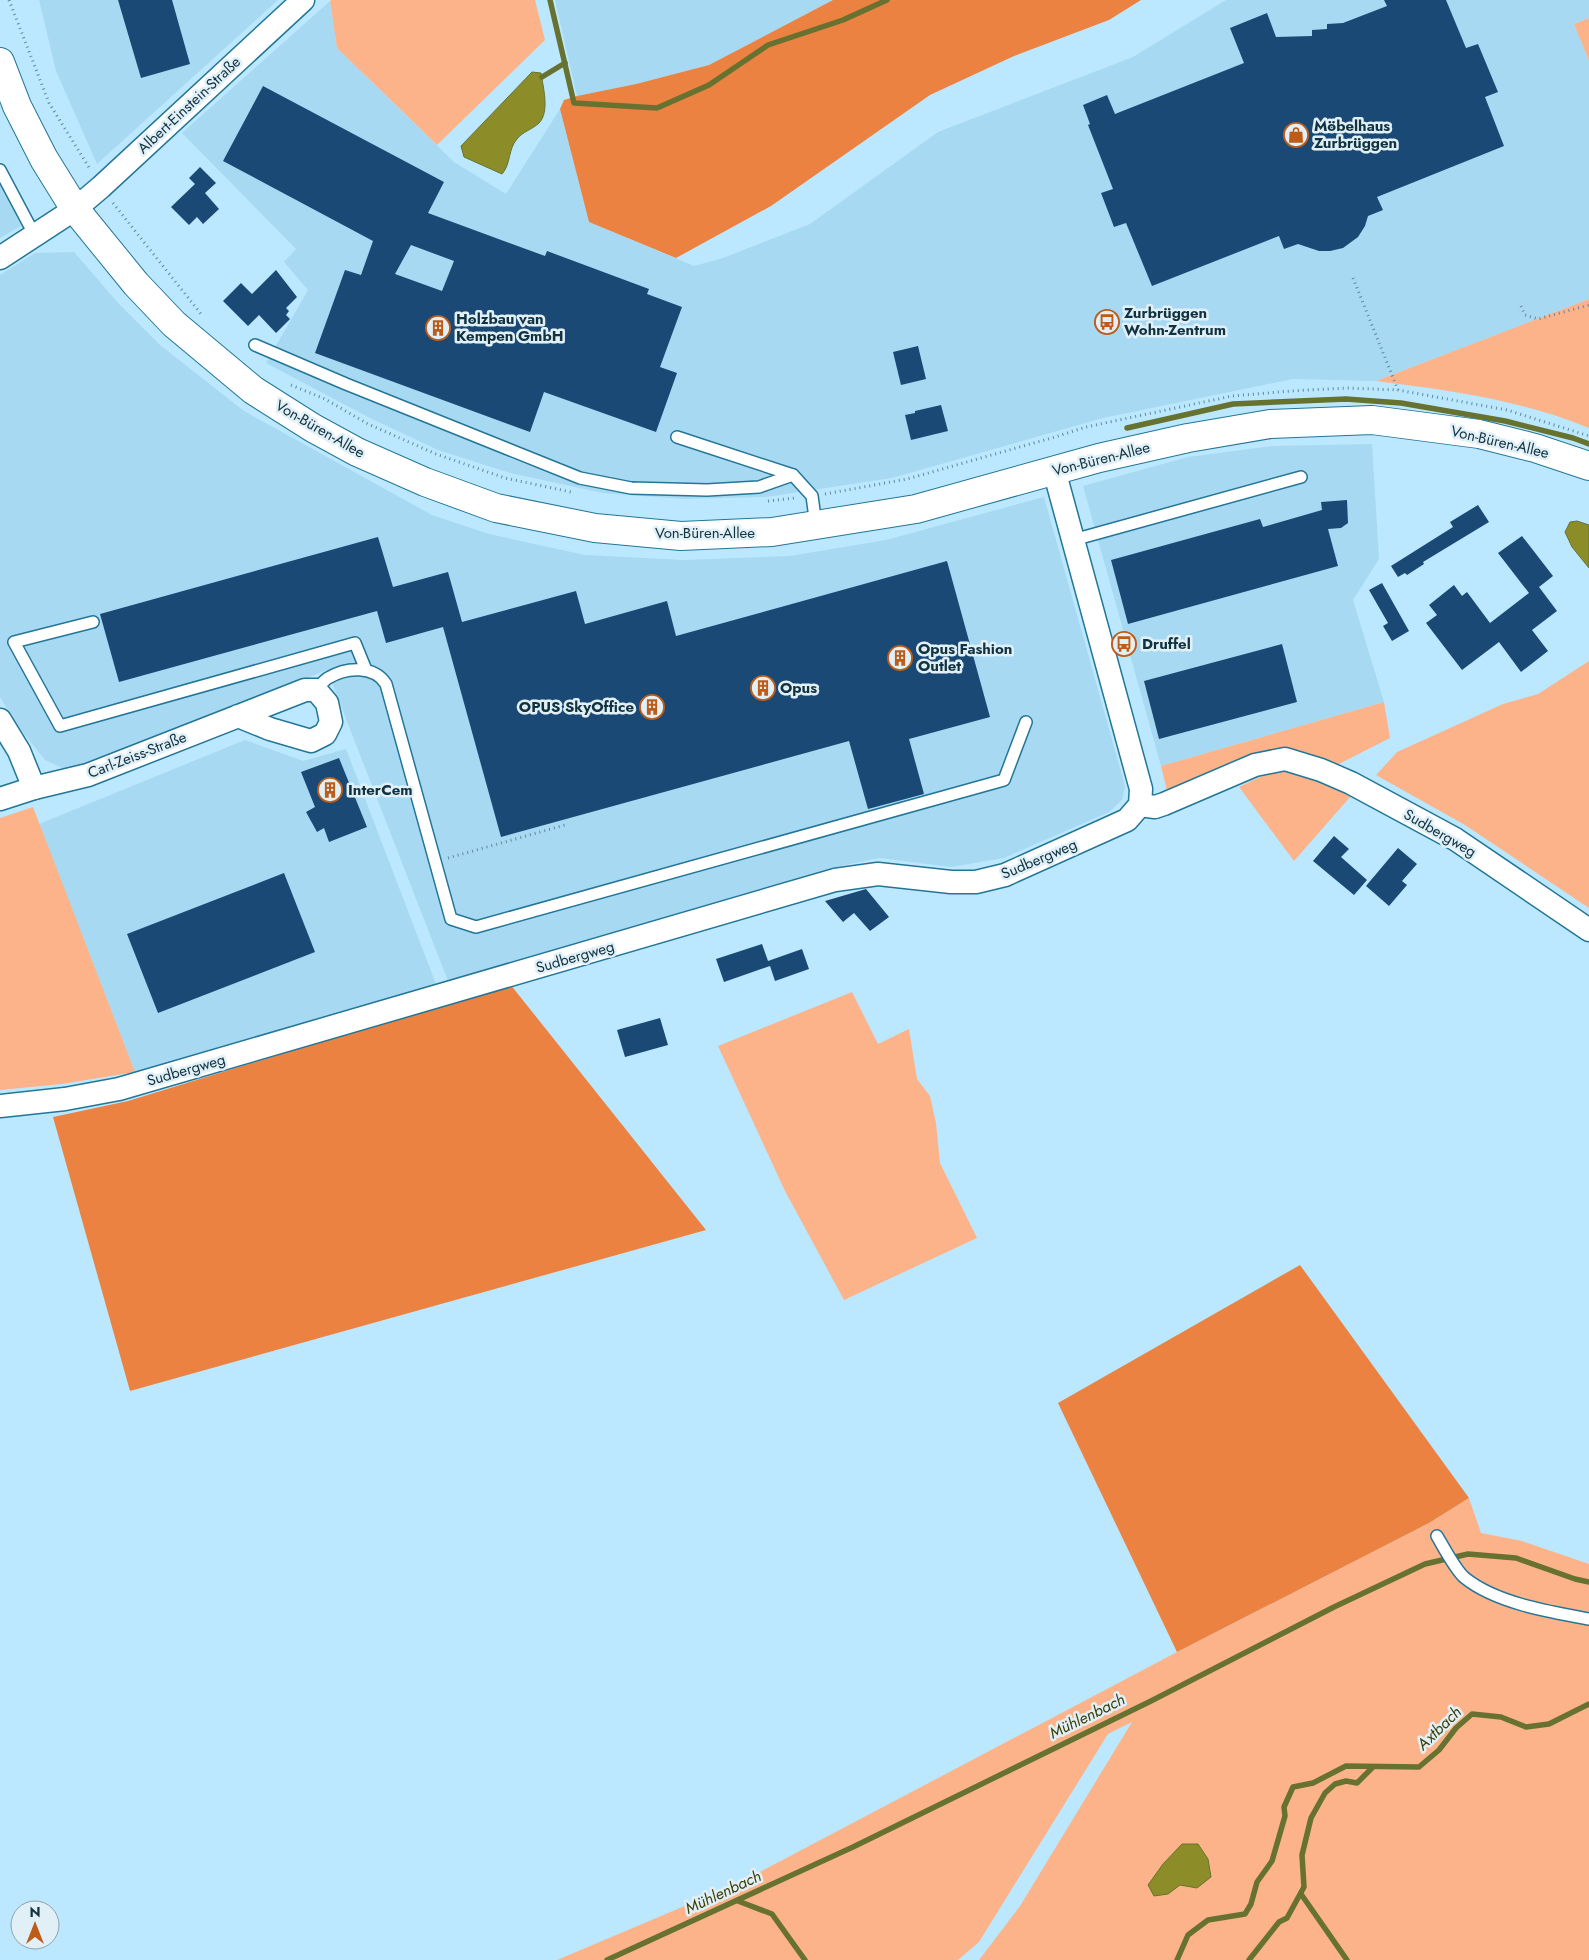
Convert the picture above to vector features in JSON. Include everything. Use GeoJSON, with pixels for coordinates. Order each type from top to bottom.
{"type":"FeatureCollection","features":[{"type":"Feature","properties":{"kind":"street","name":"Albert-Einstein-Straße"},"geometry":{"type":"LineString","coordinates":[[0,258],[75,209],[101,188],[302,0]]}},
{"type":"Feature","properties":{"kind":"street","name":"Von-Büren-Allee"},"geometry":{"type":"LineString","coordinates":[[0,62],[17,106],[44,159],[75,209],[136,284],[174,324],[253,390],[313,428],[357,452],[425,482],[496,508],[595,528],[681,536],[772,532],[916,509],[1054,470],[1188,438],[1270,424],[1372,420],[1479,434],[1535,448],[1589,466]]}},
{"type":"Feature","properties":{"kind":"street"},"geometry":{"type":"LineString","coordinates":[[1054,470],[1141,789],[1140,805]]}},
{"type":"Feature","properties":{"kind":"street","name":"Carl-Zeiss-Straße"},"geometry":{"type":"LineString","coordinates":[[0,799],[34,788],[88,775],[305,690],[316,690]]}},
{"type":"Feature","properties":{"kind":"street"},"geometry":{"type":"LineString","coordinates":[[238,716],[270,729],[311,741],[325,734],[331,722],[327,703],[316,690]]}},
{"type":"Feature","properties":{"kind":"street"},"geometry":{"type":"LineString","coordinates":[[0,720],[19,751],[34,788]]}},
{"type":"Feature","properties":{"kind":"street","name":"Sudbergweg"},"geometry":{"type":"LineString","coordinates":[[0,1106],[65,1099],[119,1089],[835,880],[878,874],[951,882],[976,882],[1005,875],[1127,820],[1140,805],[1155,807],[1255,765],[1285,759],[1321,770],[1351,783],[1455,839],[1589,930]]}},
{"type":"Feature","properties":{"kind":"lane"},"geometry":{"type":"LineString","coordinates":[[0,170],[35,236]]}},
{"type":"Feature","properties":{"kind":"lane"},"geometry":{"type":"LineString","coordinates":[[255,345],[355,388],[580,478],[632,488],[707,490],[759,487],[793,475]]}},
{"type":"Feature","properties":{"kind":"lane"},"geometry":{"type":"LineString","coordinates":[[677,438],[793,475],[812,496],[817,526]]}},
{"type":"Feature","properties":{"kind":"lane"},"geometry":{"type":"LineString","coordinates":[[1074,540],[1301,477]]}},
{"type":"Feature","properties":{"kind":"lane"},"geometry":{"type":"LineString","coordinates":[[93,622],[14,642],[60,726],[355,644],[366,670]]}},
{"type":"Feature","properties":{"kind":"lane"},"geometry":{"type":"LineString","coordinates":[[316,690],[327,679],[348,670],[366,670],[381,676],[386,684],[451,918],[476,927],[1004,780],[1026,722]]}},
{"type":"Feature","properties":{"kind":"lane"},"geometry":{"type":"LineString","coordinates":[[1437,1536],[1463,1577],[1483,1589],[1513,1602],[1589,1619]]}},
{"type":"Feature","properties":{"kind":"path"},"geometry":{"type":"LineString","coordinates":[[9,0],[49,103],[101,188],[203,317]]}},
{"type":"Feature","properties":{"kind":"path"},"geometry":{"type":"LineString","coordinates":[[1353,278],[1398,390]]}},
{"type":"Feature","properties":{"kind":"path"},"geometry":{"type":"LineString","coordinates":[[1520,306],[1525,316],[1538,319],[1589,305]]}},
{"type":"Feature","properties":{"kind":"path"},"geometry":{"type":"LineString","coordinates":[[285,382],[326,400],[368,424],[436,454],[505,478],[580,494]]}},
{"type":"Feature","properties":{"kind":"path"},"geometry":{"type":"LineString","coordinates":[[759,501],[812,496],[908,479],[1055,438],[1086,427],[1232,396],[1347,388],[1398,390],[1507,410],[1589,436]]}},
{"type":"Feature","properties":{"kind":"path"},"geometry":{"type":"LineString","coordinates":[[435,862],[566,825]]}},
{"type":"Feature","properties":{"kind":"shaded area"},"geometry":{"type":"Polygon","coordinates":[[[39,0],[278,0],[97,164],[56,71],[39,0]]]}},
{"type":"Feature","properties":{"kind":"shaded area"},"geometry":{"type":"Polygon","coordinates":[[[535,0],[545,40],[437,145],[337,48],[330,1],[535,0]]]}},
{"type":"Feature","properties":{"kind":"shaded area"},"geometry":{"type":"Polygon","coordinates":[[[555,0],[833,0],[709,65],[636,84],[577,96],[555,0]]]}},
{"type":"Feature","properties":{"kind":"shaded area"},"geometry":{"type":"Polygon","coordinates":[[[833,0],[1141,0],[1109,20],[1014,56],[930,95],[771,206],[676,258],[589,222],[560,109],[564,100],[709,65],[833,0]]]}},
{"type":"Feature","properties":{"kind":"shaded area"},"geometry":{"type":"Polygon","coordinates":[[[1226,0],[1589,0],[1589,18],[1574,24],[1589,61],[1589,299],[1376,381],[1293,379],[1103,418],[892,478],[766,497],[682,499],[603,493],[510,473],[438,450],[370,418],[266,363],[308,290],[284,262],[296,249],[182,133],[330,1],[337,48],[454,162],[506,194],[560,109],[589,222],[694,266],[723,258],[810,224],[938,132],[1133,57],[1226,0]]]}},
{"type":"Feature","properties":{"kind":"shaded area"},"geometry":{"type":"Polygon","coordinates":[[[1589,18],[1589,61],[1574,24],[1589,18]]]}},
{"type":"Feature","properties":{"kind":"shaded area"},"geometry":{"type":"Polygon","coordinates":[[[532,72],[541,73],[545,99],[544,113],[539,123],[522,134],[514,143],[507,166],[502,174],[464,157],[461,146],[532,72]]]}},
{"type":"Feature","properties":{"kind":"shaded area"},"geometry":{"type":"Polygon","coordinates":[[[0,184],[21,226],[0,238],[0,184]]]}},
{"type":"Feature","properties":{"kind":"shaded area"},"geometry":{"type":"Polygon","coordinates":[[[74,252],[119,304],[160,345],[244,411],[432,515],[489,534],[585,555],[684,560],[790,556],[886,540],[1044,497],[1125,786],[1122,800],[1109,812],[1004,858],[951,867],[879,858],[831,868],[448,981],[327,670],[79,768],[62,768],[45,760],[16,724],[0,697],[0,275],[35,253],[74,252]]]}},
{"type":"Feature","properties":{"kind":"shaded area"},"geometry":{"type":"Polygon","coordinates":[[[1589,299],[1589,428],[1537,410],[1484,397],[1376,381],[1589,299]]]}},
{"type":"Feature","properties":{"kind":"shaded area"},"geometry":{"type":"Polygon","coordinates":[[[1372,444],[1379,559],[1353,600],[1384,702],[1161,766],[1083,486],[1188,457],[1272,446],[1372,444]]]}},
{"type":"Feature","properties":{"kind":"shaded area"},"geometry":{"type":"Polygon","coordinates":[[[1577,521],[1589,525],[1589,568],[1572,547],[1565,532],[1570,522],[1577,521]]]}},
{"type":"Feature","properties":{"kind":"shaded area"},"geometry":{"type":"Polygon","coordinates":[[[1589,661],[1589,908],[1465,825],[1376,775],[1397,752],[1503,704],[1538,694],[1589,661]]]}},
{"type":"Feature","properties":{"kind":"shaded area"},"geometry":{"type":"Polygon","coordinates":[[[1384,702],[1390,738],[1337,765],[1286,750],[1167,791],[1161,766],[1384,702]]]}},
{"type":"Feature","properties":{"kind":"shaded area"},"geometry":{"type":"Polygon","coordinates":[[[245,740],[303,761],[346,749],[436,984],[135,1072],[39,824],[245,740]]]}},
{"type":"Feature","properties":{"kind":"shaded area"},"geometry":{"type":"Polygon","coordinates":[[[1286,770],[1317,779],[1351,796],[1294,861],[1239,787],[1272,771],[1286,770]]]}},
{"type":"Feature","properties":{"kind":"shaded area"},"geometry":{"type":"Polygon","coordinates":[[[33,807],[135,1072],[62,1084],[0,1090],[0,818],[33,807]]]}},
{"type":"Feature","properties":{"kind":"shaded area"},"geometry":{"type":"Polygon","coordinates":[[[510,984],[706,1230],[130,1391],[53,1117],[128,1101],[510,984]]]}},
{"type":"Feature","properties":{"kind":"shaded area"},"geometry":{"type":"Polygon","coordinates":[[[852,992],[878,1044],[909,1029],[917,1079],[930,1096],[936,1123],[940,1163],[977,1238],[844,1300],[785,1191],[718,1046],[852,992]]]}},
{"type":"Feature","properties":{"kind":"shaded area"},"geometry":{"type":"Polygon","coordinates":[[[1300,1265],[1469,1498],[1429,1523],[1177,1652],[1058,1403],[1300,1265]]]}},
{"type":"Feature","properties":{"kind":"shaded area"},"geometry":{"type":"Polygon","coordinates":[[[1469,1498],[1481,1533],[1522,1541],[1589,1564],[1589,1960],[979,1960],[1020,1906],[1132,1722],[1108,1734],[979,1942],[958,1960],[557,1960],[739,1883],[1177,1652],[1429,1523],[1469,1498]]]}},
{"type":"Feature","properties":{"kind":"shaded area"},"geometry":{"type":"Polygon","coordinates":[[[1182,1844],[1198,1844],[1208,1859],[1211,1877],[1197,1888],[1180,1885],[1168,1894],[1154,1896],[1148,1885],[1163,1864],[1182,1844]]]}},
{"type":"Feature","properties":{"kind":"building"},"geometry":{"type":"Polygon","coordinates":[[[118,0],[172,0],[190,64],[141,78],[118,0]]]}},
{"type":"Feature","properties":{"kind":"building","name":"Möbelhaus Zurbrüggen"},"geometry":{"type":"Polygon","coordinates":[[[1384,0],[1446,0],[1466,48],[1478,44],[1498,92],[1485,97],[1504,146],[1377,197],[1383,210],[1368,216],[1365,226],[1358,237],[1343,248],[1319,251],[1298,244],[1284,249],[1279,236],[1152,286],[1126,223],[1114,227],[1101,193],[1113,189],[1088,125],[1090,124],[1083,105],[1107,95],[1115,114],[1244,63],[1230,28],[1267,13],[1276,37],[1312,36],[1312,30],[1327,29],[1327,24],[1343,23],[1387,6],[1384,0]]]}},
{"type":"Feature","properties":{"kind":"building"},"geometry":{"type":"Polygon","coordinates":[[[263,86],[444,182],[428,213],[545,256],[547,251],[649,289],[647,294],[682,307],[660,367],[677,373],[656,432],[544,392],[530,432],[315,353],[345,270],[361,275],[373,241],[223,161],[263,86]],[[411,245],[395,274],[442,291],[454,261],[411,245]]]}},
{"type":"Feature","properties":{"kind":"building"},"geometry":{"type":"Polygon","coordinates":[[[200,167],[216,183],[205,193],[219,209],[203,224],[197,217],[189,225],[171,207],[195,184],[189,178],[200,167]]]}},
{"type":"Feature","properties":{"kind":"building"},"geometry":{"type":"Polygon","coordinates":[[[276,270],[297,297],[286,308],[289,311],[286,315],[290,319],[276,333],[259,315],[248,326],[223,301],[241,283],[252,294],[276,270]]]}},
{"type":"Feature","properties":{"kind":"building"},"geometry":{"type":"Polygon","coordinates":[[[918,346],[926,379],[901,385],[893,352],[918,346]]]}},
{"type":"Feature","properties":{"kind":"building"},"geometry":{"type":"Polygon","coordinates":[[[941,405],[948,431],[911,440],[905,415],[941,405]]]}},
{"type":"Feature","properties":{"kind":"building"},"geometry":{"type":"Polygon","coordinates":[[[1347,500],[1348,523],[1341,528],[1328,529],[1338,566],[1128,624],[1111,560],[1260,519],[1263,527],[1322,510],[1321,502],[1347,500]]]}},
{"type":"Feature","properties":{"kind":"building"},"geometry":{"type":"Polygon","coordinates":[[[1478,505],[1489,522],[1423,562],[1424,564],[1407,575],[1405,573],[1398,577],[1391,566],[1453,527],[1450,522],[1478,505]]]}},
{"type":"Feature","properties":{"kind":"building"},"geometry":{"type":"Polygon","coordinates":[[[1522,536],[1553,576],[1539,587],[1557,611],[1532,630],[1548,651],[1521,672],[1499,642],[1462,670],[1426,623],[1437,615],[1429,605],[1454,585],[1462,596],[1467,592],[1490,623],[1529,593],[1498,553],[1522,536]]]}},
{"type":"Feature","properties":{"kind":"building"},"geometry":{"type":"Polygon","coordinates":[[[378,537],[393,587],[448,572],[462,622],[576,591],[585,624],[667,601],[676,636],[947,561],[990,717],[909,739],[924,794],[868,809],[849,741],[501,837],[443,627],[386,643],[377,611],[119,682],[100,614],[378,537]]]}},
{"type":"Feature","properties":{"kind":"building"},"geometry":{"type":"Polygon","coordinates":[[[1382,583],[1409,631],[1392,641],[1383,626],[1388,623],[1369,590],[1382,583]]]}},
{"type":"Feature","properties":{"kind":"building"},"geometry":{"type":"Polygon","coordinates":[[[1282,644],[1297,702],[1159,739],[1144,681],[1282,644]]]}},
{"type":"Feature","properties":{"kind":"building","name":"InterCem"},"geometry":{"type":"Polygon","coordinates":[[[339,758],[367,827],[329,842],[324,828],[317,832],[306,812],[315,807],[301,772],[339,758]]]}},
{"type":"Feature","properties":{"kind":"building"},"geometry":{"type":"Polygon","coordinates":[[[1334,836],[1349,849],[1341,857],[1367,880],[1354,895],[1313,861],[1334,836]]]}},
{"type":"Feature","properties":{"kind":"building"},"geometry":{"type":"Polygon","coordinates":[[[1398,848],[1417,864],[1402,881],[1407,885],[1389,906],[1366,886],[1398,848]]]}},
{"type":"Feature","properties":{"kind":"building"},"geometry":{"type":"Polygon","coordinates":[[[284,873],[315,952],[158,1013],[127,934],[284,873]]]}},
{"type":"Feature","properties":{"kind":"building"},"geometry":{"type":"Polygon","coordinates":[[[866,889],[889,917],[870,931],[854,913],[843,922],[825,901],[866,889]]]}},
{"type":"Feature","properties":{"kind":"building"},"geometry":{"type":"Polygon","coordinates":[[[762,944],[768,961],[802,949],[809,969],[775,981],[770,966],[724,982],[716,959],[762,944]]]}},
{"type":"Feature","properties":{"kind":"building"},"geometry":{"type":"Polygon","coordinates":[[[660,1018],[668,1045],[625,1057],[617,1030],[660,1018]]]}},
{"type":"Feature","properties":{"kind":"waterway"},"geometry":{"type":"LineString","coordinates":[[550,0],[574,103],[657,108],[709,85],[768,45],[843,20],[887,0]]}},
{"type":"Feature","properties":{"kind":"waterway"},"geometry":{"type":"LineString","coordinates":[[542,77],[565,63]]}},
{"type":"Feature","properties":{"kind":"waterway"},"geometry":{"type":"LineString","coordinates":[[1127,428],[1233,404],[1346,399],[1401,403],[1505,421],[1573,438],[1589,444]]}},
{"type":"Feature","properties":{"kind":"waterway","name":"Mühlenbach"},"geometry":{"type":"LineString","coordinates":[[607,1960],[853,1847],[1151,1701],[1334,1607],[1425,1564],[1468,1554],[1516,1558],[1575,1579],[1589,1582]]}},
{"type":"Feature","properties":{"kind":"waterway"},"geometry":{"type":"LineString","coordinates":[[1177,1960],[1188,1935],[1208,1920],[1245,1914],[1251,1904],[1257,1882],[1272,1861],[1285,1816],[1284,1807],[1293,1787],[1313,1783],[1346,1766],[1419,1767],[1439,1750],[1456,1728],[1472,1714],[1501,1717],[1526,1727],[1549,1724],[1589,1704]]}},
{"type":"Feature","properties":{"kind":"waterway","name":"Axtbach"},"geometry":{"type":"LineString","coordinates":[[1249,1960],[1279,1922],[1287,1918],[1304,1887],[1302,1855],[1311,1818],[1325,1793],[1335,1784],[1346,1781],[1357,1783],[1373,1767]]}},
{"type":"Feature","properties":{"kind":"waterway"},"geometry":{"type":"LineString","coordinates":[[1301,1894],[1347,1960]]}},
{"type":"Feature","properties":{"kind":"waterway"},"geometry":{"type":"LineString","coordinates":[[738,1901],[772,1914],[805,1960]]}},
{"type":"Feature","properties":{"kind":"place","name":"Möbelhaus Zurbrüggen"},"geometry":{"type":"Point","coordinates":[1296,135]}},
{"type":"Feature","properties":{"kind":"place","name":"Zurbrüggen Wohn-Zentrum"},"geometry":{"type":"Point","coordinates":[1107,322]}},
{"type":"Feature","properties":{"kind":"place","name":"Holzbau van Kempen GmbH"},"geometry":{"type":"Point","coordinates":[438,328]}},
{"type":"Feature","properties":{"kind":"place","name":"Druffel"},"geometry":{"type":"Point","coordinates":[1124,644]}},
{"type":"Feature","properties":{"kind":"place","name":"Opus Fashion Outlet"},"geometry":{"type":"Point","coordinates":[900,658]}},
{"type":"Feature","properties":{"kind":"place","name":"Opus"},"geometry":{"type":"Point","coordinates":[763,688]}},
{"type":"Feature","properties":{"kind":"place","name":"OPUS SkyOffice"},"geometry":{"type":"Point","coordinates":[652,707]}},
{"type":"Feature","properties":{"kind":"place","name":"InterCem"},"geometry":{"type":"Point","coordinates":[330,790]}}]}
